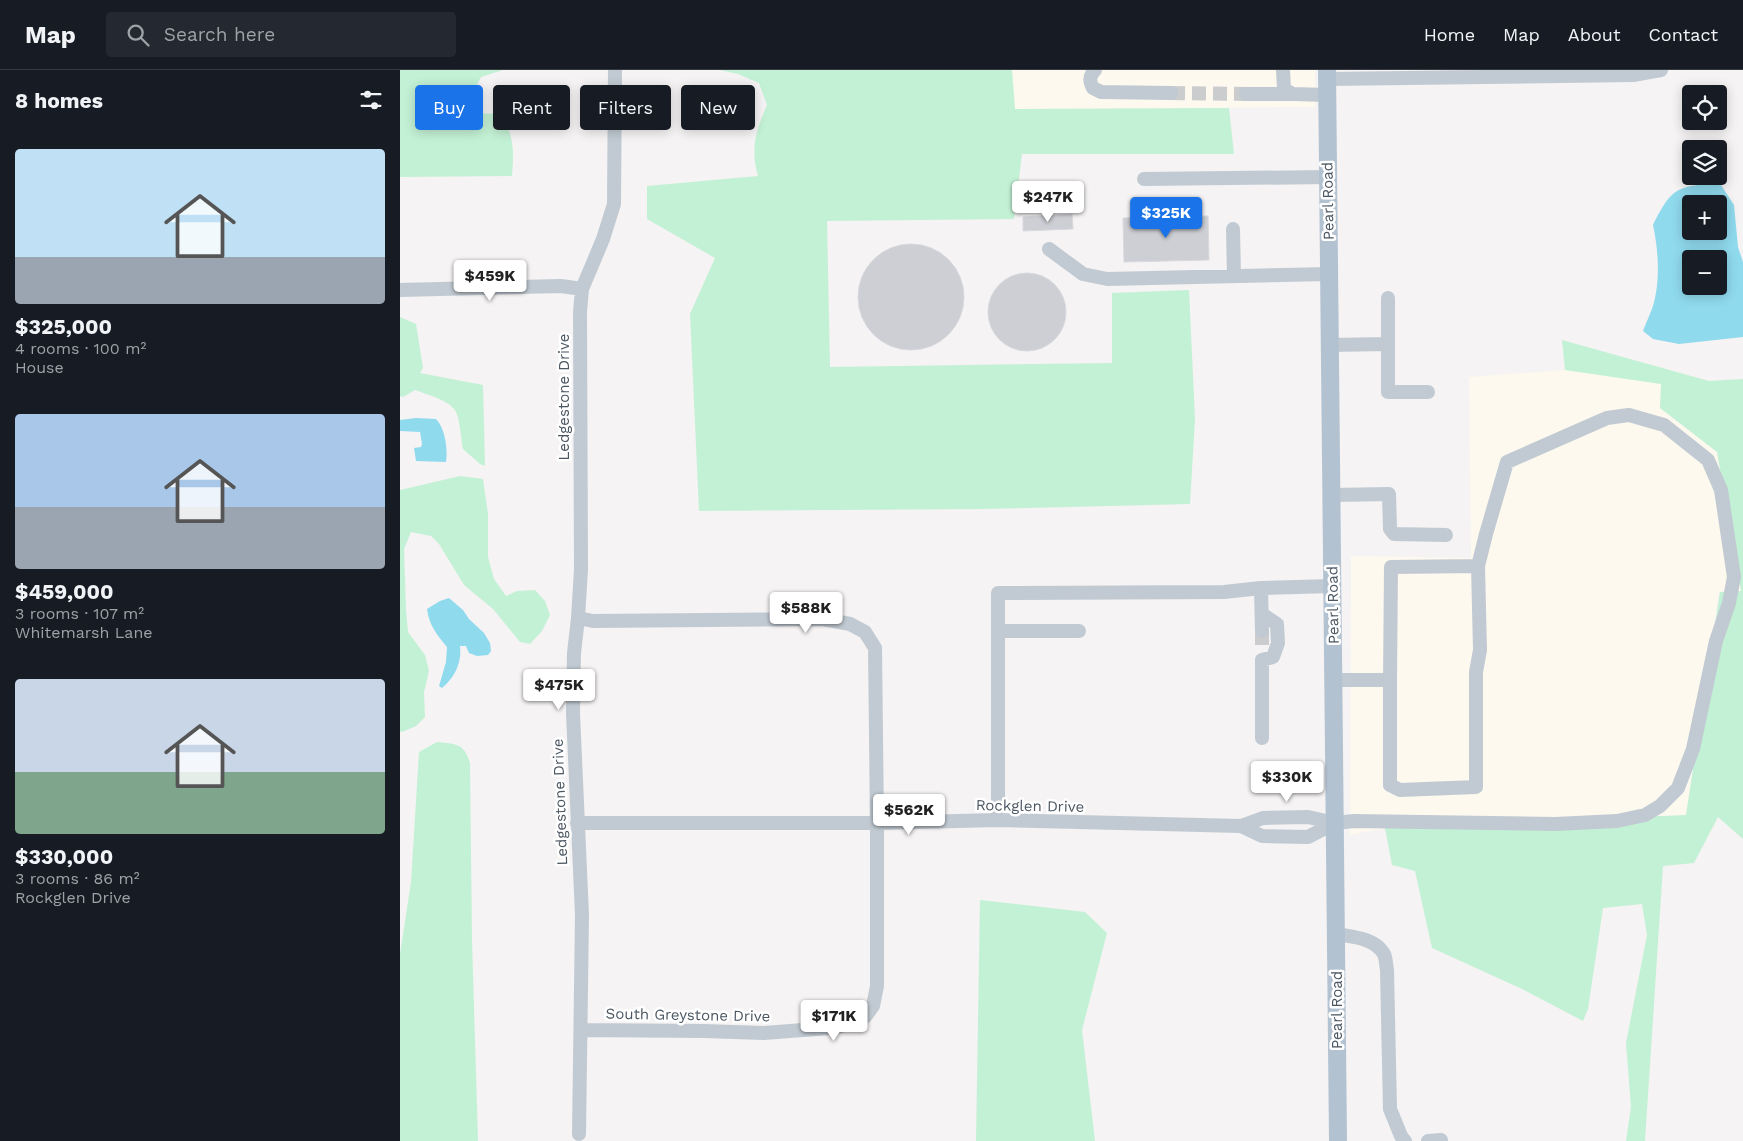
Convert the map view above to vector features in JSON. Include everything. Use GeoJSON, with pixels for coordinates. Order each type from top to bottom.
{"type":"FeatureCollection","features":[{"type":"Feature","properties":{"kind":"main road","name":"Pearl Road"},"geometry":{"type":"LineString","coordinates":[[1327,81],[1338,1141]]}},
{"type":"Feature","properties":{"kind":"street","name":"Ledgestone Drive"},"geometry":{"type":"LineString","coordinates":[[579,1134],[582,915],[573,705],[574,653],[580,569],[580,312],[582,289],[603,239],[614,204],[615,70]]}},
{"type":"Feature","properties":{"kind":"street"},"geometry":{"type":"LineString","coordinates":[[1095,70],[1090,75],[1090,82],[1093,88],[1101,92],[1170,93]]}},
{"type":"Feature","properties":{"kind":"street"},"geometry":{"type":"LineString","coordinates":[[1283,70],[1284,89],[1293,94]]}},
{"type":"Feature","properties":{"kind":"street"},"geometry":{"type":"LineString","coordinates":[[1246,94],[1293,94],[1327,81],[1633,75],[1661,70]]}},
{"type":"Feature","properties":{"kind":"street"},"geometry":{"type":"LineString","coordinates":[[1144,179],[1328,177]]}},
{"type":"Feature","properties":{"kind":"street"},"geometry":{"type":"LineString","coordinates":[[1233,229],[1234,276]]}},
{"type":"Feature","properties":{"kind":"street"},"geometry":{"type":"LineString","coordinates":[[1049,249],[1083,274],[1107,279],[1329,274]]}},
{"type":"Feature","properties":{"kind":"street"},"geometry":{"type":"LineString","coordinates":[[400,290],[561,286],[582,289]]}},
{"type":"Feature","properties":{"kind":"street"},"geometry":{"type":"LineString","coordinates":[[1388,298],[1388,392],[1428,392]]}},
{"type":"Feature","properties":{"kind":"street"},"geometry":{"type":"LineString","coordinates":[[1330,345],[1388,344]]}},
{"type":"Feature","properties":{"kind":"street"},"geometry":{"type":"LineString","coordinates":[[1335,823],[1354,821],[1555,824],[1616,821],[1645,816],[1660,806],[1678,788],[1693,749],[1716,641],[1729,603],[1734,577],[1721,490],[1708,460],[1664,425],[1629,415],[1607,418],[1507,462],[1478,566],[1480,650],[1476,672],[1476,787],[1400,790],[1390,785],[1391,567],[1478,566]]}},
{"type":"Feature","properties":{"kind":"street"},"geometry":{"type":"LineString","coordinates":[[1332,495],[1389,494],[1390,529],[1394,534],[1446,535]]}},
{"type":"Feature","properties":{"kind":"street"},"geometry":{"type":"LineString","coordinates":[[998,820],[998,593],[1224,592],[1261,588],[1333,586]]}},
{"type":"Feature","properties":{"kind":"street"},"geometry":{"type":"LineString","coordinates":[[1261,588],[1262,632]]}},
{"type":"Feature","properties":{"kind":"street"},"geometry":{"type":"LineString","coordinates":[[1262,614],[1277,624],[1278,643],[1273,657],[1262,654],[1262,738]]}},
{"type":"Feature","properties":{"kind":"street","name":"South Greystone Drive"},"geometry":{"type":"LineString","coordinates":[[578,618],[593,621],[823,619],[850,624],[865,632],[875,648],[877,823],[877,986],[873,1006],[865,1016],[850,1024],[829,1028],[764,1033],[581,1030]]}},
{"type":"Feature","properties":{"kind":"street"},"geometry":{"type":"LineString","coordinates":[[998,631],[1080,631]]}},
{"type":"Feature","properties":{"kind":"street"},"geometry":{"type":"LineString","coordinates":[[1334,680],[1390,680]]}},
{"type":"Feature","properties":{"kind":"street","name":"Rockglen Drive"},"geometry":{"type":"LineString","coordinates":[[577,823],[877,823],[998,820],[1242,826],[1264,818],[1308,817],[1335,823]]}},
{"type":"Feature","properties":{"kind":"street","name":"Rockglen Drive"},"geometry":{"type":"LineString","coordinates":[[1242,826],[1262,836],[1308,837],[1335,823]]}},
{"type":"Feature","properties":{"kind":"street"},"geometry":{"type":"LineString","coordinates":[[1336,934],[1360,938],[1377,945],[1385,955],[1387,970],[1390,1109],[1405,1141]]}},
{"type":"Feature","properties":{"kind":"shaded area"},"geometry":{"type":"Polygon","coordinates":[[[1012,70],[1315,70],[1315,107],[1015,109],[1012,70]]]}},
{"type":"Feature","properties":{"kind":"shaded area"},"geometry":{"type":"Polygon","coordinates":[[[1565,370],[1661,384],[1660,408],[1717,452],[1741,592],[1719,592],[1686,815],[1385,828],[1350,835],[1351,556],[1471,558],[1469,377],[1565,370]]]}},
{"type":"Feature","properties":{"kind":"green space"},"geometry":{"type":"Polygon","coordinates":[[[400,70],[503,70],[481,77],[477,85],[415,85],[415,130],[483,130],[483,113],[493,114],[493,130],[509,130],[513,158],[512,176],[400,177],[400,70]]]}},
{"type":"Feature","properties":{"kind":"green space"},"geometry":{"type":"Polygon","coordinates":[[[720,70],[1012,70],[1015,109],[1229,108],[1234,154],[1022,154],[1014,219],[827,221],[830,367],[1112,363],[1112,293],[1189,290],[1195,419],[1190,504],[982,509],[699,511],[690,314],[715,258],[647,219],[647,186],[758,176],[754,157],[755,140],[767,105],[759,83],[738,74],[720,70]]]}},
{"type":"Feature","properties":{"kind":"green space"},"geometry":{"type":"Polygon","coordinates":[[[400,317],[416,324],[423,368],[420,373],[483,385],[485,466],[463,449],[458,418],[452,406],[415,390],[403,397],[400,396],[400,317]]]}},
{"type":"Feature","properties":{"kind":"green space"},"geometry":{"type":"Polygon","coordinates":[[[1562,340],[1709,381],[1743,379],[1743,839],[1718,817],[1694,863],[1663,866],[1645,1141],[1626,1141],[1631,1107],[1626,1043],[1647,935],[1642,904],[1603,908],[1588,1009],[1583,1021],[1522,989],[1432,948],[1415,871],[1392,865],[1385,828],[1686,815],[1720,592],[1741,591],[1717,452],[1660,408],[1661,384],[1565,370],[1562,340]]]}},
{"type":"Feature","properties":{"kind":"green space"},"geometry":{"type":"Polygon","coordinates":[[[460,476],[483,479],[488,514],[488,557],[494,579],[506,596],[517,591],[535,590],[545,601],[550,615],[542,631],[530,644],[520,642],[493,609],[464,585],[439,544],[431,536],[411,532],[404,549],[408,632],[425,655],[429,671],[424,692],[425,717],[416,726],[402,732],[400,731],[400,490],[460,476]]]}},
{"type":"Feature","properties":{"kind":"green space"},"geometry":{"type":"Polygon","coordinates":[[[437,742],[449,743],[462,748],[468,756],[470,763],[472,940],[478,1141],[400,1141],[400,954],[411,882],[419,752],[437,742]]]}},
{"type":"Feature","properties":{"kind":"green space"},"geometry":{"type":"Polygon","coordinates":[[[980,900],[1085,912],[1107,933],[1082,1030],[1095,1141],[976,1141],[980,900]]]}},
{"type":"Feature","properties":{"kind":"water"},"geometry":{"type":"Polygon","coordinates":[[[1721,185],[1734,205],[1738,247],[1743,262],[1743,337],[1679,344],[1653,339],[1643,331],[1654,302],[1658,280],[1657,252],[1653,225],[1672,195],[1685,188],[1721,185]]]}},
{"type":"Feature","properties":{"kind":"water"},"geometry":{"type":"Polygon","coordinates":[[[416,418],[436,419],[439,423],[445,439],[446,462],[416,461],[414,448],[421,447],[420,432],[400,431],[400,420],[416,418]]]}},
{"type":"Feature","properties":{"kind":"water"},"geometry":{"type":"Polygon","coordinates":[[[449,598],[484,633],[490,643],[491,651],[488,655],[477,656],[469,653],[466,646],[460,646],[460,658],[457,669],[442,688],[439,686],[446,662],[447,647],[432,625],[427,609],[449,598]]]}},
{"type":"Feature","properties":{"kind":"building"},"geometry":{"type":"Polygon","coordinates":[[[1072,214],[1073,229],[1023,231],[1023,217],[1072,214]]]}},
{"type":"Feature","properties":{"kind":"building"},"geometry":{"type":"Polygon","coordinates":[[[1208,216],[1209,260],[1124,262],[1123,218],[1208,216]]]}},
{"type":"Feature","properties":{"kind":"building"},"geometry":{"type":"Polygon","coordinates":[[[911,244],[931,248],[949,259],[960,277],[964,297],[960,317],[949,335],[931,346],[911,350],[891,346],[873,335],[862,317],[858,297],[862,277],[873,259],[891,248],[911,244]]]}},
{"type":"Feature","properties":{"kind":"building"},"geometry":{"type":"Polygon","coordinates":[[[1027,273],[1042,276],[1054,285],[1063,297],[1066,312],[1063,327],[1054,339],[1042,348],[1027,351],[1012,348],[1000,339],[991,327],[988,312],[991,297],[1000,285],[1012,276],[1027,273]]]}},
{"type":"Feature","properties":{"kind":"tunnel"},"geometry":{"type":"LineString","coordinates":[[1171,93],[1246,94]]}},
{"type":"Feature","properties":{"kind":"tunnel"},"geometry":{"type":"LineString","coordinates":[[1262,631],[1262,647]]}}]}
